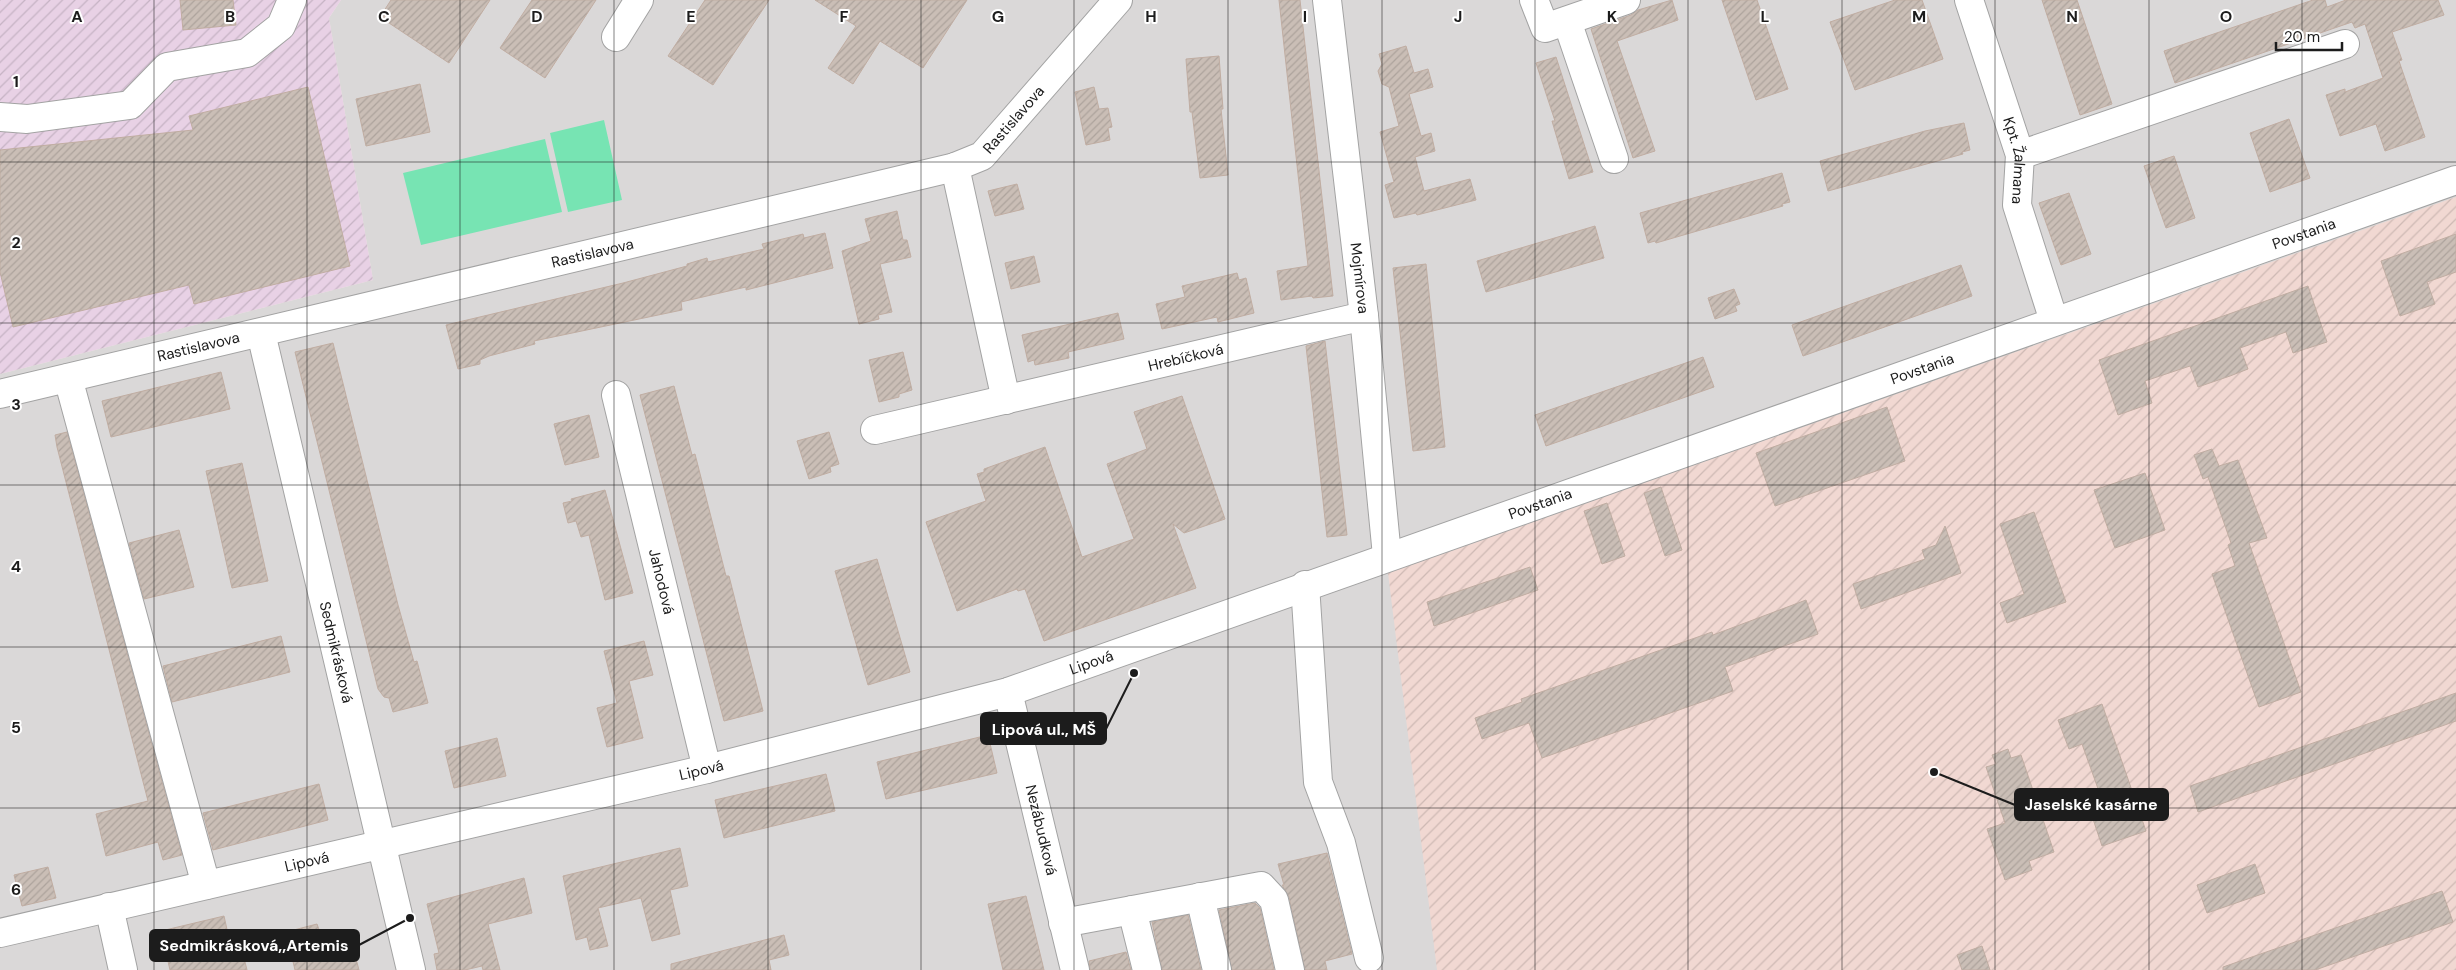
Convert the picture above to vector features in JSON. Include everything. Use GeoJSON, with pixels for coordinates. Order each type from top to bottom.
{"type":"FeatureCollection","features":[{"type":"Feature","properties":{"kind":"street"},"geometry":{"type":"LineString","coordinates":[[0,117],[27,119],[130,106],[167,67],[247,53],[281,26],[292,0]]}},
{"type":"Feature","properties":{"kind":"street"},"geometry":{"type":"LineString","coordinates":[[616,37],[639,0]]}},
{"type":"Feature","properties":{"kind":"street","name":"Rastislavova"},"geometry":{"type":"LineString","coordinates":[[0,394],[955,168],[982,156],[1118,0]]}},
{"type":"Feature","properties":{"kind":"street","name":"Mojmírova"},"geometry":{"type":"LineString","coordinates":[[1327,0],[1364,316],[1387,556]]}},
{"type":"Feature","properties":{"kind":"street"},"geometry":{"type":"LineString","coordinates":[[1534,0],[1545,28],[1626,0]]}},
{"type":"Feature","properties":{"kind":"street","name":"Kpt. Žalmana"},"geometry":{"type":"LineString","coordinates":[[1969,0],[2020,155],[2018,205],[2054,321]]}},
{"type":"Feature","properties":{"kind":"street"},"geometry":{"type":"LineString","coordinates":[[1568,21],[1614,159]]}},
{"type":"Feature","properties":{"kind":"street"},"geometry":{"type":"LineString","coordinates":[[2020,155],[2346,44]]}},
{"type":"Feature","properties":{"kind":"street"},"geometry":{"type":"LineString","coordinates":[[955,168],[1006,400]]}},
{"type":"Feature","properties":{"kind":"street","name":"Povstania"},"geometry":{"type":"LineString","coordinates":[[1387,556],[2456,180]]}},
{"type":"Feature","properties":{"kind":"street","name":"Hrebíčková"},"geometry":{"type":"LineString","coordinates":[[875,430],[1364,316]]}},
{"type":"Feature","properties":{"kind":"street","name":"Sedmikrásková"},"geometry":{"type":"LineString","coordinates":[[261,333],[411,970]]}},
{"type":"Feature","properties":{"kind":"street"},"geometry":{"type":"LineString","coordinates":[[68,378],[206,885]]}},
{"type":"Feature","properties":{"kind":"street","name":"Jahodová"},"geometry":{"type":"LineString","coordinates":[[616,396],[707,769]]}},
{"type":"Feature","properties":{"kind":"street","name":"Lipová"},"geometry":{"type":"LineString","coordinates":[[0,933],[382,846],[707,769],[1008,692],[1387,556]]}},
{"type":"Feature","properties":{"kind":"street"},"geometry":{"type":"LineString","coordinates":[[1305,585],[1318,782],[1341,843],[1369,958]]}},
{"type":"Feature","properties":{"kind":"street","name":"Nezábudková"},"geometry":{"type":"LineString","coordinates":[[1008,692],[1074,970]]}},
{"type":"Feature","properties":{"kind":"street"},"geometry":{"type":"LineString","coordinates":[[1063,923],[1261,886],[1274,900],[1290,970]]}},
{"type":"Feature","properties":{"kind":"street"},"geometry":{"type":"LineString","coordinates":[[1200,897],[1217,970]]}},
{"type":"Feature","properties":{"kind":"street"},"geometry":{"type":"LineString","coordinates":[[109,907],[123,970]]}},
{"type":"Feature","properties":{"kind":"street"},"geometry":{"type":"LineString","coordinates":[[1132,910],[1147,970]]}},
{"type":"Feature","properties":{"kind":"shaded area"},"geometry":{"type":"Polygon","coordinates":[[[0,0],[341,0],[329,18],[373,280],[0,374],[0,0]]]}},
{"type":"Feature","properties":{"kind":"shaded area"},"geometry":{"type":"Polygon","coordinates":[[[341,0],[2456,0],[2456,970],[0,970],[0,374],[373,280],[329,18],[341,0]]]}},
{"type":"Feature","properties":{"kind":"shaded area"},"geometry":{"type":"Polygon","coordinates":[[[2456,197],[2456,970],[1437,970],[1388,573],[2456,197]]]}},
{"type":"Feature","properties":{"kind":"green space"},"geometry":{"type":"Polygon","coordinates":[[[604,120],[622,200],[568,212],[550,133],[604,120]]]}},
{"type":"Feature","properties":{"kind":"green space"},"geometry":{"type":"Polygon","coordinates":[[[545,139],[562,212],[421,245],[403,173],[545,139]]]}},
{"type":"Feature","properties":{"kind":"building"},"geometry":{"type":"Polygon","coordinates":[[[180,0],[233,0],[236,25],[183,30],[180,0]]]}},
{"type":"Feature","properties":{"kind":"building"},"geometry":{"type":"Polygon","coordinates":[[[391,0],[490,0],[449,63],[380,17],[391,0]]]}},
{"type":"Feature","properties":{"kind":"building"},"geometry":{"type":"Polygon","coordinates":[[[532,0],[596,0],[545,78],[500,48],[532,0]]]}},
{"type":"Feature","properties":{"kind":"building"},"geometry":{"type":"Polygon","coordinates":[[[705,0],[769,0],[713,85],[668,56],[705,0]]]}},
{"type":"Feature","properties":{"kind":"building"},"geometry":{"type":"Polygon","coordinates":[[[815,0],[967,0],[923,68],[880,41],[853,84],[828,68],[856,26],[815,0]]]}},
{"type":"Feature","properties":{"kind":"building"},"geometry":{"type":"Polygon","coordinates":[[[1279,0],[1300,0],[1333,296],[1313,298],[1312,296],[1281,300],[1277,271],[1308,266],[1279,0]]]}},
{"type":"Feature","properties":{"kind":"building"},"geometry":{"type":"Polygon","coordinates":[[[1672,0],[1678,20],[1617,41],[1655,151],[1633,158],[1591,29],[1631,15],[1638,10],[1672,0]]]}},
{"type":"Feature","properties":{"kind":"building"},"geometry":{"type":"Polygon","coordinates":[[[1722,0],[1757,0],[1788,89],[1756,100],[1722,0]]]}},
{"type":"Feature","properties":{"kind":"building"},"geometry":{"type":"Polygon","coordinates":[[[1895,0],[1922,0],[1943,59],[1855,90],[1830,22],[1895,0]]]}},
{"type":"Feature","properties":{"kind":"building"},"geometry":{"type":"Polygon","coordinates":[[[2042,0],[2077,0],[2112,104],[2080,115],[2042,0]]]}},
{"type":"Feature","properties":{"kind":"building"},"geometry":{"type":"Polygon","coordinates":[[[2313,0],[2325,0],[2327,7],[2346,0],[2438,0],[2444,15],[2392,32],[2402,60],[2399,61],[2425,137],[2385,151],[2376,124],[2340,136],[2326,95],[2345,89],[2345,92],[2383,78],[2365,24],[2355,28],[2352,22],[2175,83],[2164,51],[2313,0]]]}},
{"type":"Feature","properties":{"kind":"building"},"geometry":{"type":"Polygon","coordinates":[[[1406,46],[1414,73],[1428,69],[1433,87],[1409,94],[1421,136],[1431,133],[1435,151],[1415,157],[1424,191],[1470,179],[1476,200],[1417,215],[1416,213],[1394,218],[1385,185],[1394,182],[1380,132],[1399,126],[1389,87],[1382,84],[1378,71],[1382,64],[1379,54],[1406,46]]]}},
{"type":"Feature","properties":{"kind":"building"},"geometry":{"type":"Polygon","coordinates":[[[1219,56],[1223,109],[1221,109],[1228,175],[1200,178],[1192,112],[1190,112],[1186,59],[1219,56]]]}},
{"type":"Feature","properties":{"kind":"building"},"geometry":{"type":"Polygon","coordinates":[[[1556,57],[1593,172],[1569,179],[1552,121],[1555,121],[1536,63],[1556,57]]]}},
{"type":"Feature","properties":{"kind":"building"},"geometry":{"type":"Polygon","coordinates":[[[420,84],[430,132],[366,146],[356,99],[420,84]]]}},
{"type":"Feature","properties":{"kind":"building"},"geometry":{"type":"Polygon","coordinates":[[[308,87],[350,266],[194,304],[189,285],[13,327],[0,272],[0,150],[193,130],[189,116],[308,87]]]}},
{"type":"Feature","properties":{"kind":"building"},"geometry":{"type":"Polygon","coordinates":[[[1094,87],[1099,109],[1108,108],[1112,127],[1108,128],[1110,140],[1086,145],[1075,92],[1094,87]]]}},
{"type":"Feature","properties":{"kind":"building"},"geometry":{"type":"Polygon","coordinates":[[[2289,119],[2310,178],[2270,192],[2250,133],[2289,119]]]}},
{"type":"Feature","properties":{"kind":"building"},"geometry":{"type":"Polygon","coordinates":[[[1964,123],[1970,150],[1962,152],[1963,154],[1828,191],[1820,161],[1925,131],[1964,123]]]}},
{"type":"Feature","properties":{"kind":"building"},"geometry":{"type":"Polygon","coordinates":[[[2174,156],[2195,218],[2166,228],[2144,166],[2174,156]]]}},
{"type":"Feature","properties":{"kind":"building"},"geometry":{"type":"Polygon","coordinates":[[[1782,173],[1790,202],[1782,204],[1783,206],[1656,243],[1655,241],[1648,243],[1640,213],[1782,173]]]}},
{"type":"Feature","properties":{"kind":"building"},"geometry":{"type":"Polygon","coordinates":[[[1017,184],[1024,209],[995,216],[988,191],[1017,184]]]}},
{"type":"Feature","properties":{"kind":"building"},"geometry":{"type":"Polygon","coordinates":[[[2069,193],[2091,254],[2061,265],[2039,203],[2069,193]]]}},
{"type":"Feature","properties":{"kind":"building"},"geometry":{"type":"Polygon","coordinates":[[[897,211],[903,240],[907,240],[911,257],[880,264],[892,312],[878,315],[879,319],[859,324],[842,251],[871,241],[865,219],[897,211]]]}},
{"type":"Feature","properties":{"kind":"building"},"geometry":{"type":"Polygon","coordinates":[[[1595,226],[1604,258],[1486,292],[1477,261],[1595,226]]]}},
{"type":"Feature","properties":{"kind":"building"},"geometry":{"type":"Polygon","coordinates":[[[825,233],[833,268],[746,290],[746,287],[681,302],[682,310],[534,341],[535,344],[489,356],[480,360],[480,364],[458,369],[446,325],[623,283],[687,266],[687,264],[707,258],[708,262],[764,249],[762,244],[803,234],[804,238],[825,233]]]}},
{"type":"Feature","properties":{"kind":"building"},"geometry":{"type":"Polygon","coordinates":[[[2456,234],[2456,272],[2427,282],[2435,304],[2400,316],[2381,261],[2456,234]]]}},
{"type":"Feature","properties":{"kind":"building"},"geometry":{"type":"Polygon","coordinates":[[[1034,256],[1040,282],[1011,289],[1005,263],[1034,256]]]}},
{"type":"Feature","properties":{"kind":"building"},"geometry":{"type":"Polygon","coordinates":[[[1426,264],[1445,447],[1413,451],[1393,268],[1426,264]]]}},
{"type":"Feature","properties":{"kind":"building"},"geometry":{"type":"Polygon","coordinates":[[[1961,265],[1972,296],[1803,356],[1792,325],[1961,265]]]}},
{"type":"Feature","properties":{"kind":"building"},"geometry":{"type":"Polygon","coordinates":[[[1237,273],[1239,280],[1246,278],[1254,313],[1218,322],[1217,317],[1162,329],[1156,304],[1185,297],[1182,286],[1237,273]]]}},
{"type":"Feature","properties":{"kind":"building"},"geometry":{"type":"Polygon","coordinates":[[[2308,286],[2327,342],[2293,353],[2286,332],[2240,348],[2248,369],[2230,376],[2198,387],[2190,366],[2145,381],[2152,403],[2118,415],[2099,360],[2308,286]]]}},
{"type":"Feature","properties":{"kind":"building"},"geometry":{"type":"Polygon","coordinates":[[[1734,289],[1740,304],[1735,306],[1737,311],[1715,319],[1708,298],[1734,289]]]}},
{"type":"Feature","properties":{"kind":"building"},"geometry":{"type":"Polygon","coordinates":[[[1118,313],[1124,339],[1068,352],[1069,358],[1035,365],[1034,360],[1028,362],[1022,335],[1118,313]]]}},
{"type":"Feature","properties":{"kind":"building"},"geometry":{"type":"Polygon","coordinates":[[[1325,341],[1347,535],[1327,537],[1306,346],[1325,341]]]}},
{"type":"Feature","properties":{"kind":"building"},"geometry":{"type":"Polygon","coordinates":[[[333,343],[398,605],[414,662],[417,661],[428,703],[393,712],[389,698],[384,697],[378,689],[295,352],[333,343]]]}},
{"type":"Feature","properties":{"kind":"building"},"geometry":{"type":"Polygon","coordinates":[[[903,352],[912,390],[899,394],[899,397],[879,402],[869,360],[903,352]]]}},
{"type":"Feature","properties":{"kind":"building"},"geometry":{"type":"Polygon","coordinates":[[[1703,357],[1714,387],[1546,446],[1535,415],[1703,357]]]}},
{"type":"Feature","properties":{"kind":"building"},"geometry":{"type":"Polygon","coordinates":[[[221,372],[230,409],[111,437],[102,401],[221,372]]]}},
{"type":"Feature","properties":{"kind":"building"},"geometry":{"type":"Polygon","coordinates":[[[674,386],[692,455],[695,454],[726,576],[729,576],[763,711],[724,721],[640,395],[674,386]]]}},
{"type":"Feature","properties":{"kind":"building"},"geometry":{"type":"Polygon","coordinates":[[[1182,396],[1225,519],[1184,533],[1173,524],[1196,588],[1044,641],[1025,589],[1018,591],[1017,589],[957,611],[926,522],[986,501],[977,474],[984,472],[984,469],[1045,447],[1082,557],[1134,539],[1107,464],[1147,449],[1134,412],[1182,396]]]}},
{"type":"Feature","properties":{"kind":"building"},"geometry":{"type":"Polygon","coordinates":[[[1887,407],[1905,461],[1775,506],[1756,453],[1887,407]]]}},
{"type":"Feature","properties":{"kind":"building"},"geometry":{"type":"Polygon","coordinates":[[[589,415],[599,457],[565,465],[554,424],[589,415]]]}},
{"type":"Feature","properties":{"kind":"building"},"geometry":{"type":"Polygon","coordinates":[[[67,432],[182,855],[163,860],[158,842],[106,856],[96,814],[148,801],[57,447],[55,435],[67,432]]]}},
{"type":"Feature","properties":{"kind":"building"},"geometry":{"type":"Polygon","coordinates":[[[829,432],[839,464],[830,467],[831,472],[809,479],[797,441],[829,432]]]}},
{"type":"Feature","properties":{"kind":"building"},"geometry":{"type":"Polygon","coordinates":[[[2212,449],[2219,466],[2238,460],[2267,538],[2249,543],[2301,692],[2259,707],[2212,574],[2235,566],[2228,545],[2231,543],[2208,477],[2203,479],[2194,455],[2212,449]]]}},
{"type":"Feature","properties":{"kind":"building"},"geometry":{"type":"Polygon","coordinates":[[[242,463],[268,581],[232,588],[206,471],[242,463]]]}},
{"type":"Feature","properties":{"kind":"building"},"geometry":{"type":"Polygon","coordinates":[[[2145,473],[2165,530],[2115,548],[2094,490],[2145,473]]]}},
{"type":"Feature","properties":{"kind":"building"},"geometry":{"type":"Polygon","coordinates":[[[1661,487],[1682,550],[1665,556],[1644,493],[1661,487]]]}},
{"type":"Feature","properties":{"kind":"building"},"geometry":{"type":"Polygon","coordinates":[[[605,490],[633,593],[605,600],[589,535],[581,537],[576,521],[568,523],[563,503],[605,490]]]}},
{"type":"Feature","properties":{"kind":"building"},"geometry":{"type":"Polygon","coordinates":[[[1607,503],[1625,556],[1602,564],[1584,511],[1607,503]]]}},
{"type":"Feature","properties":{"kind":"building"},"geometry":{"type":"Polygon","coordinates":[[[2034,512],[2066,602],[2007,623],[2000,603],[2024,594],[2000,524],[2034,512]]]}},
{"type":"Feature","properties":{"kind":"building"},"geometry":{"type":"Polygon","coordinates":[[[1945,526],[1961,573],[1861,609],[1853,584],[1925,559],[1922,550],[1936,545],[1945,526]]]}},
{"type":"Feature","properties":{"kind":"building"},"geometry":{"type":"Polygon","coordinates":[[[179,530],[194,587],[144,599],[129,543],[179,530]]]}},
{"type":"Feature","properties":{"kind":"building"},"geometry":{"type":"Polygon","coordinates":[[[877,559],[910,672],[868,685],[835,571],[877,559]]]}},
{"type":"Feature","properties":{"kind":"building"},"geometry":{"type":"Polygon","coordinates":[[[1530,567],[1538,590],[1434,626],[1427,602],[1530,567]]]}},
{"type":"Feature","properties":{"kind":"building"},"geometry":{"type":"Polygon","coordinates":[[[1806,600],[1818,634],[1725,667],[1733,691],[1542,758],[1529,723],[1482,739],[1475,718],[1522,702],[1521,699],[1712,632],[1713,635],[1806,600]]]}},
{"type":"Feature","properties":{"kind":"building"},"geometry":{"type":"Polygon","coordinates":[[[281,636],[290,672],[172,702],[163,666],[281,636]]]}},
{"type":"Feature","properties":{"kind":"building"},"geometry":{"type":"Polygon","coordinates":[[[644,641],[653,675],[629,681],[643,738],[607,747],[597,708],[617,703],[604,651],[644,641]]]}},
{"type":"Feature","properties":{"kind":"building"},"geometry":{"type":"Polygon","coordinates":[[[2456,693],[2456,721],[2198,812],[2190,786],[2456,693]]]}},
{"type":"Feature","properties":{"kind":"building"},"geometry":{"type":"Polygon","coordinates":[[[2102,704],[2146,831],[2102,846],[2092,816],[2106,811],[2082,744],[2069,749],[2058,720],[2102,704]]]}},
{"type":"Feature","properties":{"kind":"building"},"geometry":{"type":"Polygon","coordinates":[[[988,735],[997,773],[886,799],[877,762],[988,735]]]}},
{"type":"Feature","properties":{"kind":"building"},"geometry":{"type":"Polygon","coordinates":[[[497,738],[506,776],[454,788],[445,751],[497,738]]]}},
{"type":"Feature","properties":{"kind":"building"},"geometry":{"type":"Polygon","coordinates":[[[2008,749],[2011,758],[2021,755],[2054,852],[2029,861],[2032,870],[2005,880],[1987,829],[2005,823],[1986,767],[1996,764],[1992,755],[2008,749]]]}},
{"type":"Feature","properties":{"kind":"building"},"geometry":{"type":"Polygon","coordinates":[[[826,774],[835,811],[724,838],[715,800],[826,774]]]}},
{"type":"Feature","properties":{"kind":"building"},"geometry":{"type":"Polygon","coordinates":[[[319,784],[328,820],[213,850],[203,813],[319,784]]]}},
{"type":"Feature","properties":{"kind":"building"},"geometry":{"type":"Polygon","coordinates":[[[680,848],[688,886],[670,890],[680,934],[652,941],[641,898],[598,908],[608,946],[590,950],[587,937],[576,940],[563,876],[680,848]]]}},
{"type":"Feature","properties":{"kind":"building"},"geometry":{"type":"Polygon","coordinates":[[[1327,853],[1352,954],[1325,961],[1327,970],[1305,970],[1289,897],[1282,885],[1284,885],[1278,864],[1327,853]]]}},
{"type":"Feature","properties":{"kind":"building"},"geometry":{"type":"Polygon","coordinates":[[[2255,864],[2265,893],[2207,913],[2197,885],[2255,864]]]}},
{"type":"Feature","properties":{"kind":"building"},"geometry":{"type":"Polygon","coordinates":[[[48,867],[56,898],[22,906],[14,875],[48,867]]]}},
{"type":"Feature","properties":{"kind":"building"},"geometry":{"type":"Polygon","coordinates":[[[524,878],[532,913],[488,924],[500,970],[483,970],[482,966],[465,970],[437,970],[434,954],[439,953],[427,904],[524,878]]]}},
{"type":"Feature","properties":{"kind":"building"},"geometry":{"type":"Polygon","coordinates":[[[2442,891],[2453,922],[2315,970],[2223,970],[2223,967],[2442,891]]]}},
{"type":"Feature","properties":{"kind":"building"},"geometry":{"type":"Polygon","coordinates":[[[1026,896],[1044,970],[1003,970],[988,904],[1026,896]]]}},
{"type":"Feature","properties":{"kind":"building"},"geometry":{"type":"Polygon","coordinates":[[[1255,903],[1260,908],[1274,970],[1232,970],[1219,910],[1255,903]]]}},
{"type":"Feature","properties":{"kind":"building"},"geometry":{"type":"Polygon","coordinates":[[[1188,915],[1201,970],[1162,970],[1152,922],[1188,915]]]}},
{"type":"Feature","properties":{"kind":"building"},"geometry":{"type":"Polygon","coordinates":[[[224,916],[232,952],[242,950],[247,970],[170,970],[161,931],[224,916]]]}},
{"type":"Feature","properties":{"kind":"building"},"geometry":{"type":"Polygon","coordinates":[[[317,924],[324,943],[350,936],[359,970],[295,970],[286,932],[317,924]]]}},
{"type":"Feature","properties":{"kind":"building"},"geometry":{"type":"Polygon","coordinates":[[[784,935],[789,955],[769,960],[771,970],[671,970],[671,964],[784,935]]]}},
{"type":"Feature","properties":{"kind":"building"},"geometry":{"type":"Polygon","coordinates":[[[1982,946],[1990,970],[1962,970],[1957,955],[1982,946]]]}},
{"type":"Feature","properties":{"kind":"building"},"geometry":{"type":"Polygon","coordinates":[[[1126,952],[1131,970],[1090,970],[1089,961],[1126,952]]]}},
{"type":"Feature","properties":{"kind":"place","name":"Lipová ul., MŠ"},"geometry":{"type":"Point","coordinates":[1134,673]}},
{"type":"Feature","properties":{"kind":"place","name":"Jaselské kasárne"},"geometry":{"type":"Point","coordinates":[1934,772]}},
{"type":"Feature","properties":{"kind":"place","name":"Sedmikrásková,,Artemis"},"geometry":{"type":"Point","coordinates":[410,918]}}]}
